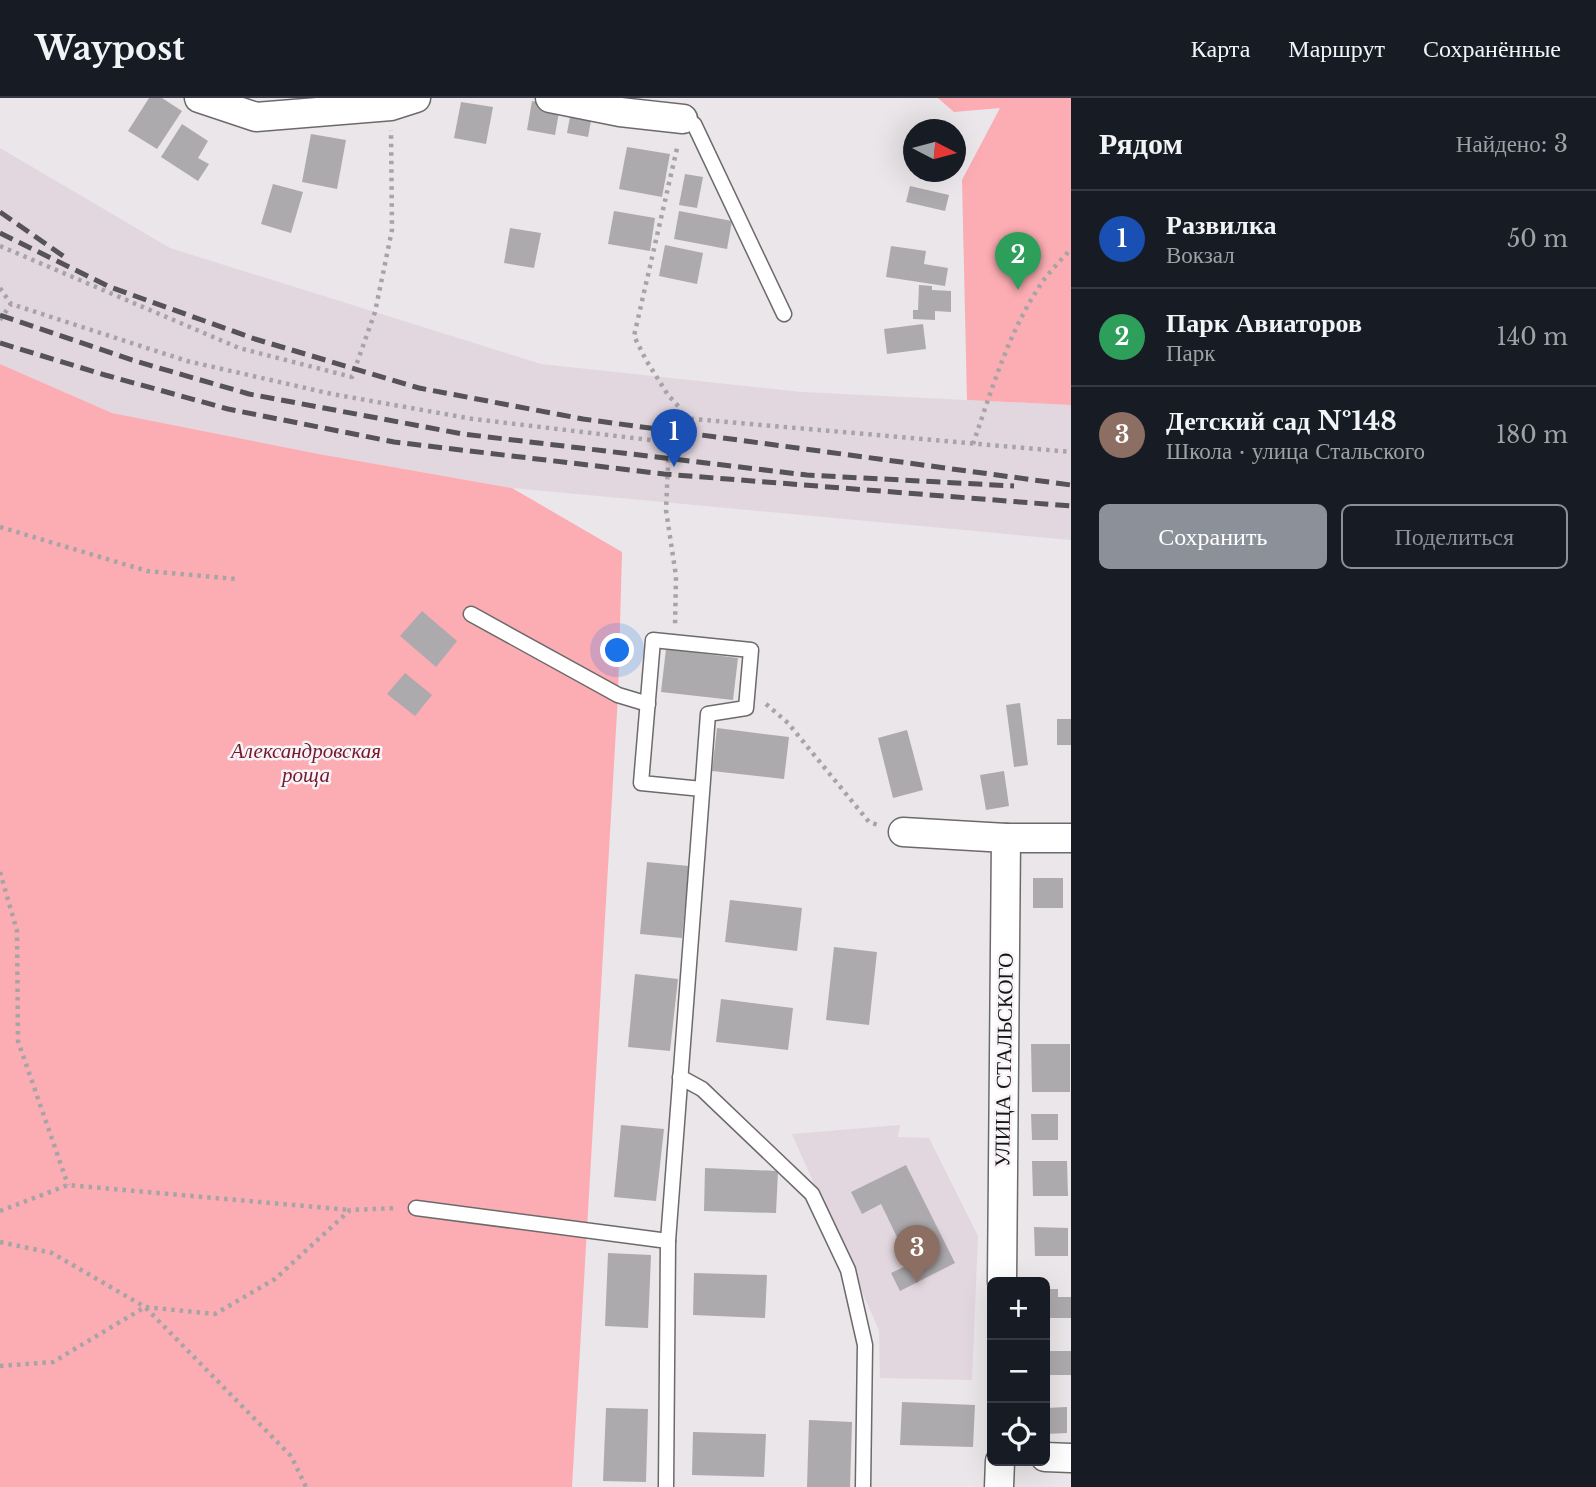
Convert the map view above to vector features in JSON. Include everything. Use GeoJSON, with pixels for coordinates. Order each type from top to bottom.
{"type":"FeatureCollection","features":[{"type":"Feature","properties":{"kind":"street"},"geometry":{"type":"LineString","coordinates":[[199,98],[256,117],[403,102]]}},
{"type":"Feature","properties":{"kind":"street"},"geometry":{"type":"LineString","coordinates":[[550,98],[620,112],[683,119]]}},
{"type":"Feature","properties":{"kind":"street"},"geometry":{"type":"LineString","coordinates":[[903,832],[1006,838],[1071,838]]}},
{"type":"Feature","properties":{"kind":"street","name":"УЛИЦА СТАЛЬСКОГО"},"geometry":{"type":"LineString","coordinates":[[1002,1277],[1006,838]]}},
{"type":"Feature","properties":{"kind":"street"},"geometry":{"type":"LineString","coordinates":[[1050,1457],[1071,1458]]}},
{"type":"Feature","properties":{"kind":"street"},"geometry":{"type":"LineString","coordinates":[[999,1487],[1000,1466]]}},
{"type":"Feature","properties":{"kind":"lane"},"geometry":{"type":"LineString","coordinates":[[683,119],[694,124],[784,314]]}},
{"type":"Feature","properties":{"kind":"lane"},"geometry":{"type":"LineString","coordinates":[[471,614],[618,695],[648,704]]}},
{"type":"Feature","properties":{"kind":"lane"},"geometry":{"type":"LineString","coordinates":[[666,1487],[668,1241],[708,714],[746,708],[751,650],[653,640],[641,783],[702,789]]}},
{"type":"Feature","properties":{"kind":"lane"},"geometry":{"type":"LineString","coordinates":[[680,1077],[702,1089],[812,1194],[848,1270],[865,1345],[863,1487]]}},
{"type":"Feature","properties":{"kind":"lane"},"geometry":{"type":"LineString","coordinates":[[416,1208],[668,1241]]}},
{"type":"Feature","properties":{"kind":"path"},"geometry":{"type":"LineString","coordinates":[[0,246],[239,348],[352,377],[374,312],[392,230],[403,102]]}},
{"type":"Feature","properties":{"kind":"path"},"geometry":{"type":"LineString","coordinates":[[0,288],[11,304],[187,361],[332,394],[473,419],[684,444],[686,432],[679,407],[668,395],[634,336],[683,119]]}},
{"type":"Feature","properties":{"kind":"path"},"geometry":{"type":"LineString","coordinates":[[973,444],[1016,329],[1043,281],[1071,249]]}},
{"type":"Feature","properties":{"kind":"path"},"geometry":{"type":"LineString","coordinates":[[0,320],[11,304]]}},
{"type":"Feature","properties":{"kind":"path"},"geometry":{"type":"LineString","coordinates":[[682,418],[1071,452]]}},
{"type":"Feature","properties":{"kind":"path"},"geometry":{"type":"LineString","coordinates":[[668,442],[666,510],[676,576],[675,642]]}},
{"type":"Feature","properties":{"kind":"path"},"geometry":{"type":"LineString","coordinates":[[0,527],[147,571],[236,579]]}},
{"type":"Feature","properties":{"kind":"path"},"geometry":{"type":"LineString","coordinates":[[747,688],[788,723],[869,822],[903,832]]}},
{"type":"Feature","properties":{"kind":"path"},"geometry":{"type":"LineString","coordinates":[[0,872],[17,931],[18,1041],[68,1185]]}},
{"type":"Feature","properties":{"kind":"path"},"geometry":{"type":"LineString","coordinates":[[0,1211],[68,1185],[350,1210],[416,1208]]}},
{"type":"Feature","properties":{"kind":"path"},"geometry":{"type":"LineString","coordinates":[[0,1366],[53,1362],[145,1307],[215,1314],[275,1279],[350,1210]]}},
{"type":"Feature","properties":{"kind":"path"},"geometry":{"type":"LineString","coordinates":[[0,1242],[52,1253],[145,1307],[291,1456],[306,1487]]}},
{"type":"Feature","properties":{"kind":"shaded area"},"geometry":{"type":"Polygon","coordinates":[[[0,148],[170,248],[541,364],[801,392],[1071,405],[1071,540],[512,488],[319,454],[112,413],[0,364],[0,148]]]}},
{"type":"Feature","properties":{"kind":"shaded area"},"geometry":{"type":"Polygon","coordinates":[[[900,1125],[898,1137],[929,1138],[978,1236],[972,1380],[880,1378],[879,1330],[792,1134],[900,1125]]]}},
{"type":"Feature","properties":{"kind":"green space"},"geometry":{"type":"Polygon","coordinates":[[[938,98],[1071,98],[1071,405],[967,400],[962,182],[966,182],[966,172],[1000,108],[954,112],[938,98]]]}},
{"type":"Feature","properties":{"kind":"green space","name":"Александровская роща"},"geometry":{"type":"Polygon","coordinates":[[[0,364],[112,413],[319,454],[512,488],[622,552],[618,695],[572,1487],[0,1487],[0,364]]]}},
{"type":"Feature","properties":{"kind":"building"},"geometry":{"type":"Polygon","coordinates":[[[149,98],[162,98],[182,111],[157,149],[128,131],[149,98]]]}},
{"type":"Feature","properties":{"kind":"building"},"geometry":{"type":"Polygon","coordinates":[[[532,101],[560,106],[555,135],[527,130],[532,101]]]}},
{"type":"Feature","properties":{"kind":"building"},"geometry":{"type":"Polygon","coordinates":[[[461,102],[493,107],[486,144],[454,138],[461,102]]]}},
{"type":"Feature","properties":{"kind":"building"},"geometry":{"type":"Polygon","coordinates":[[[570,117],[591,121],[588,137],[567,133],[570,117]]]}},
{"type":"Feature","properties":{"kind":"building"},"geometry":{"type":"Polygon","coordinates":[[[182,124],[208,141],[198,158],[209,164],[198,181],[161,157],[182,124]]]}},
{"type":"Feature","properties":{"kind":"building"},"geometry":{"type":"Polygon","coordinates":[[[311,134],[346,140],[337,189],[302,182],[311,134]]]}},
{"type":"Feature","properties":{"kind":"building"},"geometry":{"type":"Polygon","coordinates":[[[627,147],[670,154],[662,197],[619,189],[627,147]]]}},
{"type":"Feature","properties":{"kind":"building"},"geometry":{"type":"Polygon","coordinates":[[[685,174],[703,177],[697,208],[679,205],[685,174]]]}},
{"type":"Feature","properties":{"kind":"building"},"geometry":{"type":"Polygon","coordinates":[[[273,184],[303,192],[291,233],[261,224],[273,184]]]}},
{"type":"Feature","properties":{"kind":"building"},"geometry":{"type":"Polygon","coordinates":[[[910,186],[949,195],[945,211],[906,202],[910,186]]]}},
{"type":"Feature","properties":{"kind":"building"},"geometry":{"type":"Polygon","coordinates":[[[614,211],[655,218],[650,251],[608,244],[614,211]]]}},
{"type":"Feature","properties":{"kind":"building"},"geometry":{"type":"Polygon","coordinates":[[[679,211],[732,221],[727,249],[674,239],[679,211]]]}},
{"type":"Feature","properties":{"kind":"building"},"geometry":{"type":"Polygon","coordinates":[[[510,228],[541,233],[534,268],[504,263],[510,228]]]}},
{"type":"Feature","properties":{"kind":"building"},"geometry":{"type":"Polygon","coordinates":[[[665,245],[703,253],[697,284],[659,276],[665,245]]]}},
{"type":"Feature","properties":{"kind":"building"},"geometry":{"type":"Polygon","coordinates":[[[891,246],[926,251],[924,264],[948,268],[945,286],[886,277],[891,246]]]}},
{"type":"Feature","properties":{"kind":"building"},"geometry":{"type":"Polygon","coordinates":[[[919,285],[932,286],[932,290],[951,291],[951,312],[935,311],[935,320],[913,319],[913,310],[918,310],[919,285]]]}},
{"type":"Feature","properties":{"kind":"building"},"geometry":{"type":"Polygon","coordinates":[[[923,324],[926,349],[887,354],[884,329],[923,324]]]}},
{"type":"Feature","properties":{"kind":"building"},"geometry":{"type":"Polygon","coordinates":[[[422,611],[457,641],[436,667],[400,636],[422,611]]]}},
{"type":"Feature","properties":{"kind":"building"},"geometry":{"type":"Polygon","coordinates":[[[666,649],[738,658],[733,700],[661,692],[666,649]]]}},
{"type":"Feature","properties":{"kind":"building"},"geometry":{"type":"Polygon","coordinates":[[[405,673],[432,695],[415,716],[387,694],[405,673]]]}},
{"type":"Feature","properties":{"kind":"building"},"geometry":{"type":"Polygon","coordinates":[[[1020,703],[1028,765],[1014,767],[1006,705],[1020,703]]]}},
{"type":"Feature","properties":{"kind":"building"},"geometry":{"type":"Polygon","coordinates":[[[1057,719],[1071,719],[1071,745],[1057,745],[1057,719]]]}},
{"type":"Feature","properties":{"kind":"building"},"geometry":{"type":"Polygon","coordinates":[[[717,728],[789,737],[784,779],[712,771],[717,728]]]}},
{"type":"Feature","properties":{"kind":"building"},"geometry":{"type":"Polygon","coordinates":[[[907,730],[923,790],[893,798],[878,738],[907,730]]]}},
{"type":"Feature","properties":{"kind":"building"},"geometry":{"type":"Polygon","coordinates":[[[1004,771],[1009,806],[986,810],[980,775],[1004,771]]]}},
{"type":"Feature","properties":{"kind":"building"},"geometry":{"type":"Polygon","coordinates":[[[647,862],[689,866],[682,938],[640,934],[647,862]]]}},
{"type":"Feature","properties":{"kind":"building"},"geometry":{"type":"Polygon","coordinates":[[[1033,878],[1063,878],[1063,908],[1033,908],[1033,878]]]}},
{"type":"Feature","properties":{"kind":"building"},"geometry":{"type":"Polygon","coordinates":[[[730,900],[802,908],[797,951],[725,942],[730,900]]]}},
{"type":"Feature","properties":{"kind":"building"},"geometry":{"type":"Polygon","coordinates":[[[834,947],[877,952],[869,1025],[826,1020],[834,947]]]}},
{"type":"Feature","properties":{"kind":"building"},"geometry":{"type":"Polygon","coordinates":[[[635,974],[678,979],[670,1051],[628,1047],[635,974]]]}},
{"type":"Feature","properties":{"kind":"building"},"geometry":{"type":"Polygon","coordinates":[[[721,999],[793,1008],[788,1050],[716,1042],[721,999]]]}},
{"type":"Feature","properties":{"kind":"building"},"geometry":{"type":"Polygon","coordinates":[[[1031,1044],[1070,1044],[1070,1092],[1032,1092],[1031,1044]]]}},
{"type":"Feature","properties":{"kind":"building"},"geometry":{"type":"Polygon","coordinates":[[[1031,1114],[1058,1114],[1058,1140],[1032,1140],[1031,1114]]]}},
{"type":"Feature","properties":{"kind":"building"},"geometry":{"type":"Polygon","coordinates":[[[621,1125],[664,1129],[656,1201],[614,1197],[621,1125]]]}},
{"type":"Feature","properties":{"kind":"building"},"geometry":{"type":"Polygon","coordinates":[[[1032,1161],[1067,1161],[1068,1196],[1033,1196],[1032,1161]]]}},
{"type":"Feature","properties":{"kind":"building"},"geometry":{"type":"Polygon","coordinates":[[[906,1165],[955,1263],[900,1291],[891,1273],[910,1264],[881,1204],[862,1214],[851,1192],[906,1165]]]}},
{"type":"Feature","properties":{"kind":"building"},"geometry":{"type":"Polygon","coordinates":[[[705,1168],[778,1171],[776,1213],[704,1211],[705,1168]]]}},
{"type":"Feature","properties":{"kind":"building"},"geometry":{"type":"Polygon","coordinates":[[[1034,1227],[1068,1228],[1068,1256],[1035,1256],[1034,1227]]]}},
{"type":"Feature","properties":{"kind":"building"},"geometry":{"type":"Polygon","coordinates":[[[608,1253],[651,1255],[648,1328],[605,1326],[608,1253]]]}},
{"type":"Feature","properties":{"kind":"building"},"geometry":{"type":"Polygon","coordinates":[[[694,1273],[767,1275],[765,1318],[693,1315],[694,1273]]]}},
{"type":"Feature","properties":{"kind":"building"},"geometry":{"type":"Polygon","coordinates":[[[1050,1289],[1058,1289],[1058,1297],[1071,1297],[1071,1318],[1050,1318],[1050,1289]]]}},
{"type":"Feature","properties":{"kind":"building"},"geometry":{"type":"Polygon","coordinates":[[[1050,1351],[1071,1351],[1071,1375],[1050,1375],[1050,1351]]]}},
{"type":"Feature","properties":{"kind":"building"},"geometry":{"type":"Polygon","coordinates":[[[902,1402],[975,1405],[973,1447],[900,1445],[902,1402]]]}},
{"type":"Feature","properties":{"kind":"building"},"geometry":{"type":"Polygon","coordinates":[[[1067,1407],[1067,1433],[1050,1434],[1050,1408],[1067,1407]]]}},
{"type":"Feature","properties":{"kind":"building"},"geometry":{"type":"Polygon","coordinates":[[[606,1408],[648,1409],[646,1482],[603,1481],[606,1408]]]}},
{"type":"Feature","properties":{"kind":"building"},"geometry":{"type":"Polygon","coordinates":[[[809,1420],[852,1422],[850,1487],[807,1487],[809,1420]]]}},
{"type":"Feature","properties":{"kind":"building"},"geometry":{"type":"Polygon","coordinates":[[[693,1432],[766,1434],[764,1477],[692,1475],[693,1432]]]}},
{"type":"Feature","properties":{"kind":"railway"},"geometry":{"type":"LineString","coordinates":[[0,212],[66,258]]}},
{"type":"Feature","properties":{"kind":"railway"},"geometry":{"type":"LineString","coordinates":[[0,233],[110,287],[255,339],[419,388],[583,419],[1071,485]]}},
{"type":"Feature","properties":{"kind":"railway"},"geometry":{"type":"LineString","coordinates":[[0,315],[135,361],[249,394],[463,434],[807,475],[1014,486]]}},
{"type":"Feature","properties":{"kind":"railway"},"geometry":{"type":"LineString","coordinates":[[0,343],[228,409],[394,442],[664,474],[1071,506]]}},
{"type":"Feature","properties":{"kind":"place","name":"Парк Авиаторов"},"geometry":{"type":"Point","coordinates":[1018,290]}},
{"type":"Feature","properties":{"kind":"place","name":"Развилка"},"geometry":{"type":"Point","coordinates":[674,467]}},
{"type":"Feature","properties":{"kind":"place","name":"Детский сад №148"},"geometry":{"type":"Point","coordinates":[917,1283]}}]}
